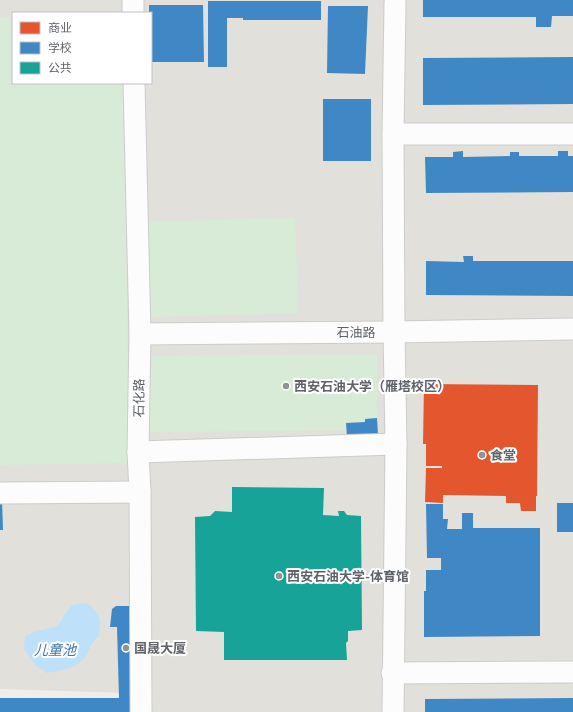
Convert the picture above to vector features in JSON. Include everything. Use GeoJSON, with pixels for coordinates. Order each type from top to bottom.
{"type":"FeatureCollection","features":[{"type":"Feature","properties":{"kind":"street"},"geometry":{"type":"LineString","coordinates":[[133,0],[133,12]]}},
{"type":"Feature","properties":{"kind":"street"},"geometry":{"type":"LineString","coordinates":[[393,712],[392,673],[396,444],[393,134],[395,3]]}},
{"type":"Feature","properties":{"kind":"street","name":"石化路"},"geometry":{"type":"LineString","coordinates":[[134,84],[140,334],[138,452],[140,492],[141,712]]}},
{"type":"Feature","properties":{"kind":"street"},"geometry":{"type":"LineString","coordinates":[[393,134],[573,134]]}},
{"type":"Feature","properties":{"kind":"street","name":"石油路"},"geometry":{"type":"LineString","coordinates":[[140,334],[573,329]]}},
{"type":"Feature","properties":{"kind":"street"},"geometry":{"type":"LineString","coordinates":[[138,452],[396,444]]}},
{"type":"Feature","properties":{"kind":"street"},"geometry":{"type":"LineString","coordinates":[[0,493],[140,492]]}},
{"type":"Feature","properties":{"kind":"street"},"geometry":{"type":"LineString","coordinates":[[392,673],[573,672]]}},
{"type":"Feature","properties":{"kind":"shaded area","name":"西安石油大学（雁塔校区）"},"geometry":{"type":"Polygon","coordinates":[[[0,0],[573,0],[573,712],[129,712],[128,693],[0,689],[0,0]]]}},
{"type":"Feature","properties":{"kind":"green space"},"geometry":{"type":"Polygon","coordinates":[[[0,17],[12,17],[12,84],[124,84],[129,463],[0,465],[0,17]]]}},
{"type":"Feature","properties":{"kind":"green space"},"geometry":{"type":"Polygon","coordinates":[[[295,218],[298,313],[148,317],[145,222],[295,218]]]}},
{"type":"Feature","properties":{"kind":"green space"},"geometry":{"type":"Polygon","coordinates":[[[377,354],[377,430],[149,432],[148,356],[377,354]]]}},
{"type":"Feature","properties":{"kind":"water","name":"儿童池"},"geometry":{"type":"Polygon","coordinates":[[[86,603],[95,610],[99,617],[100,625],[99,636],[92,643],[82,661],[68,669],[47,673],[36,666],[24,649],[25,637],[36,631],[58,626],[72,605],[86,603]]]}},
{"type":"Feature","properties":{"kind":"building: 商业","name":"食堂"},"geometry":{"type":"Polygon","coordinates":[[[424,384],[538,385],[536,511],[521,511],[520,503],[506,503],[506,496],[443,495],[443,503],[425,502],[426,468],[442,468],[442,466],[426,466],[426,444],[423,444],[424,384]]]}},
{"type":"Feature","properties":{"kind":"building: 学校"},"geometry":{"type":"Polygon","coordinates":[[[423,0],[573,0],[573,16],[552,16],[551,27],[536,27],[536,17],[423,17],[423,0]]]}},
{"type":"Feature","properties":{"kind":"building: 学校"},"geometry":{"type":"Polygon","coordinates":[[[208,1],[321,1],[321,20],[243,20],[243,18],[227,18],[227,67],[208,67],[208,1]]]}},
{"type":"Feature","properties":{"kind":"building: 学校"},"geometry":{"type":"Polygon","coordinates":[[[149,5],[203,5],[204,62],[152,62],[152,12],[149,12],[149,5]]]}},
{"type":"Feature","properties":{"kind":"building: 学校"},"geometry":{"type":"Polygon","coordinates":[[[328,6],[368,6],[365,74],[327,73],[328,6]]]}},
{"type":"Feature","properties":{"kind":"building: 学校"},"geometry":{"type":"Polygon","coordinates":[[[573,57],[573,104],[423,105],[423,58],[573,57]]]}},
{"type":"Feature","properties":{"kind":"building: 学校"},"geometry":{"type":"Polygon","coordinates":[[[323,99],[371,99],[371,161],[323,161],[323,99]]]}},
{"type":"Feature","properties":{"kind":"building: 学校"},"geometry":{"type":"Polygon","coordinates":[[[463,151],[463,157],[510,156],[510,152],[519,152],[519,156],[558,156],[558,151],[568,151],[568,156],[573,156],[573,192],[426,193],[425,157],[453,157],[453,152],[463,151]]]}},
{"type":"Feature","properties":{"kind":"building: 学校"},"geometry":{"type":"Polygon","coordinates":[[[463,256],[473,256],[473,261],[573,261],[573,296],[426,295],[426,261],[464,262],[463,256]]]}},
{"type":"Feature","properties":{"kind":"building: 学校"},"geometry":{"type":"Polygon","coordinates":[[[377,418],[378,435],[347,437],[346,423],[365,422],[365,419],[377,418]]]}},
{"type":"Feature","properties":{"kind":"building: 学校"},"geometry":{"type":"Polygon","coordinates":[[[0,500],[2,500],[3,530],[0,530],[0,500]]]}},
{"type":"Feature","properties":{"kind":"building: 学校"},"geometry":{"type":"Polygon","coordinates":[[[557,503],[573,503],[573,532],[557,532],[557,503]]]}},
{"type":"Feature","properties":{"kind":"building: 学校"},"geometry":{"type":"Polygon","coordinates":[[[426,504],[443,504],[443,519],[448,519],[447,529],[462,529],[462,513],[473,513],[473,528],[540,528],[540,636],[424,637],[424,591],[426,591],[426,570],[441,570],[441,558],[427,558],[426,504]]]}},
{"type":"Feature","properties":{"kind":"building: 学校","name":"国晟大厦"},"geometry":{"type":"Polygon","coordinates":[[[116,606],[130,606],[136,712],[0,712],[0,698],[119,698],[117,627],[110,627],[112,609],[116,606]]]}},
{"type":"Feature","properties":{"kind":"building: 学校"},"geometry":{"type":"Polygon","coordinates":[[[573,698],[573,712],[425,712],[425,699],[573,698]]]}},
{"type":"Feature","properties":{"kind":"building: 公共","name":"西安石油大学-体育馆"},"geometry":{"type":"Polygon","coordinates":[[[232,487],[324,488],[323,515],[339,516],[338,511],[344,511],[347,515],[361,516],[362,630],[348,631],[348,641],[346,643],[347,660],[224,660],[224,632],[196,631],[195,517],[210,516],[215,511],[232,512],[232,487]]]}},
{"type":"Feature","properties":{"kind":"place","name":"西安石油大学（雁塔校区）"},"geometry":{"type":"Point","coordinates":[286,386]}},
{"type":"Feature","properties":{"kind":"place","name":"食堂"},"geometry":{"type":"Point","coordinates":[482,455]}},
{"type":"Feature","properties":{"kind":"place","name":"西安石油大学-体育馆"},"geometry":{"type":"Point","coordinates":[279,576]}},
{"type":"Feature","properties":{"kind":"place","name":"国晟大厦"},"geometry":{"type":"Point","coordinates":[126,648]}}]}
